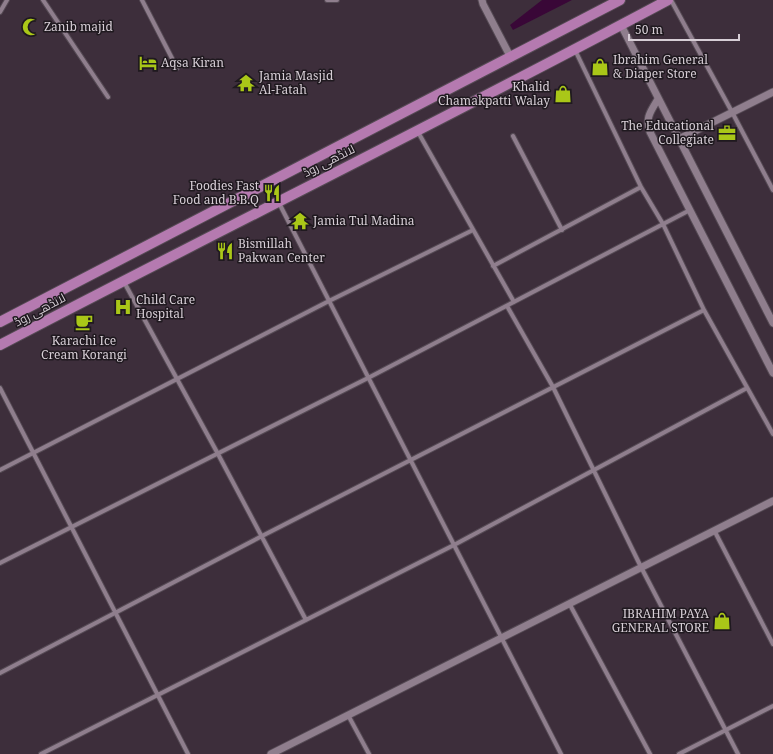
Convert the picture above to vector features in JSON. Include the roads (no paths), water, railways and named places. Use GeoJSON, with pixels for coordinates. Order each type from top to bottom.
{"type":"FeatureCollection","features":[{"type":"Feature","properties":{"kind":"main road","name":"لانڈھی روڈ"},"geometry":{"type":"LineString","coordinates":[[0,322],[511,58],[620,0]]}},
{"type":"Feature","properties":{"kind":"main road","name":"لانڈھی روڈ"},"geometry":{"type":"LineString","coordinates":[[0,345],[670,0]]}},
{"type":"Feature","properties":{"kind":"street"},"geometry":{"type":"LineString","coordinates":[[0,12],[7,0]]}},
{"type":"Feature","properties":{"kind":"street"},"geometry":{"type":"LineString","coordinates":[[43,0],[108,97]]}},
{"type":"Feature","properties":{"kind":"street"},"geometry":{"type":"LineString","coordinates":[[142,0],[177,68]]}},
{"type":"Feature","properties":{"kind":"street"},"geometry":{"type":"LineString","coordinates":[[327,0],[337,0]]}},
{"type":"Feature","properties":{"kind":"street"},"geometry":{"type":"LineString","coordinates":[[482,0],[511,58]]}},
{"type":"Feature","properties":{"kind":"street"},"geometry":{"type":"LineString","coordinates":[[670,0],[773,190]]}},
{"type":"Feature","properties":{"kind":"street"},"geometry":{"type":"LineString","coordinates":[[621,26],[773,323]]}},
{"type":"Feature","properties":{"kind":"street"},"geometry":{"type":"LineString","coordinates":[[575,50],[641,187],[663,224],[704,310],[773,434]]}},
{"type":"Feature","properties":{"kind":"street"},"geometry":{"type":"LineString","coordinates":[[679,139],[773,92]]}},
{"type":"Feature","properties":{"kind":"street"},"geometry":{"type":"LineString","coordinates":[[658,99],[648,115],[648,124],[773,373]]}},
{"type":"Feature","properties":{"kind":"street"},"geometry":{"type":"LineString","coordinates":[[418,131],[514,302]]}},
{"type":"Feature","properties":{"kind":"street"},"geometry":{"type":"LineString","coordinates":[[513,136],[562,230]]}},
{"type":"Feature","properties":{"kind":"street"},"geometry":{"type":"LineString","coordinates":[[494,266],[641,187]]}},
{"type":"Feature","properties":{"kind":"street"},"geometry":{"type":"LineString","coordinates":[[278,202],[561,754]]}},
{"type":"Feature","properties":{"kind":"street"},"geometry":{"type":"LineString","coordinates":[[0,563],[368,378],[690,210]]}},
{"type":"Feature","properties":{"kind":"street"},"geometry":{"type":"LineString","coordinates":[[0,470],[329,301],[473,230]]}},
{"type":"Feature","properties":{"kind":"street"},"geometry":{"type":"LineString","coordinates":[[124,281],[306,620]]}},
{"type":"Feature","properties":{"kind":"street"},"geometry":{"type":"LineString","coordinates":[[507,306],[553,387],[641,567],[738,754]]}},
{"type":"Feature","properties":{"kind":"street"},"geometry":{"type":"LineString","coordinates":[[0,673],[262,536],[704,310]]}},
{"type":"Feature","properties":{"kind":"street"},"geometry":{"type":"LineString","coordinates":[[0,388],[188,754]]}},
{"type":"Feature","properties":{"kind":"street"},"geometry":{"type":"LineString","coordinates":[[41,754],[454,545],[747,388]]}},
{"type":"Feature","properties":{"kind":"street"},"geometry":{"type":"LineString","coordinates":[[271,754],[773,501]]}},
{"type":"Feature","properties":{"kind":"street"},"geometry":{"type":"LineString","coordinates":[[714,530],[773,644]]}},
{"type":"Feature","properties":{"kind":"street"},"geometry":{"type":"LineString","coordinates":[[569,603],[650,754]]}},
{"type":"Feature","properties":{"kind":"street"},"geometry":{"type":"LineString","coordinates":[[679,754],[773,706]]}},
{"type":"Feature","properties":{"kind":"street"},"geometry":{"type":"LineString","coordinates":[[348,715],[369,754]]}},
{"type":"Feature","properties":{"kind":"place","name":"Zanib majid"},"geometry":{"type":"Point","coordinates":[31,27]}},
{"type":"Feature","properties":{"kind":"place","name":"Aqsa Kiran"},"geometry":{"type":"Point","coordinates":[148,63]}},
{"type":"Feature","properties":{"kind":"place","name":"Ibrahim General & Diaper Store"},"geometry":{"type":"Point","coordinates":[600,67]}},
{"type":"Feature","properties":{"kind":"place","name":"Jamia Masjid Al-Fatah"},"geometry":{"type":"Point","coordinates":[246,83]}},
{"type":"Feature","properties":{"kind":"place","name":"Khalid Chamakpatti Walay"},"geometry":{"type":"Point","coordinates":[563,94]}},
{"type":"Feature","properties":{"kind":"place","name":"The Educational Collegiate"},"geometry":{"type":"Point","coordinates":[727,133]}},
{"type":"Feature","properties":{"kind":"place","name":"Foodies Fast Food and B.B.Q"},"geometry":{"type":"Point","coordinates":[272,193]}},
{"type":"Feature","properties":{"kind":"place","name":"Jamia Tul Madina"},"geometry":{"type":"Point","coordinates":[300,221]}},
{"type":"Feature","properties":{"kind":"place","name":"Bismillah Pakwan Center"},"geometry":{"type":"Point","coordinates":[225,251]}},
{"type":"Feature","properties":{"kind":"place","name":"Child Care Hospital"},"geometry":{"type":"Point","coordinates":[123,307]}},
{"type":"Feature","properties":{"kind":"place","name":"Karachi Ice Cream Korangi"},"geometry":{"type":"Point","coordinates":[84,322]}},
{"type":"Feature","properties":{"kind":"place","name":"IBRAHIM PAYA GENERAL STORE"},"geometry":{"type":"Point","coordinates":[722,621]}}]}
